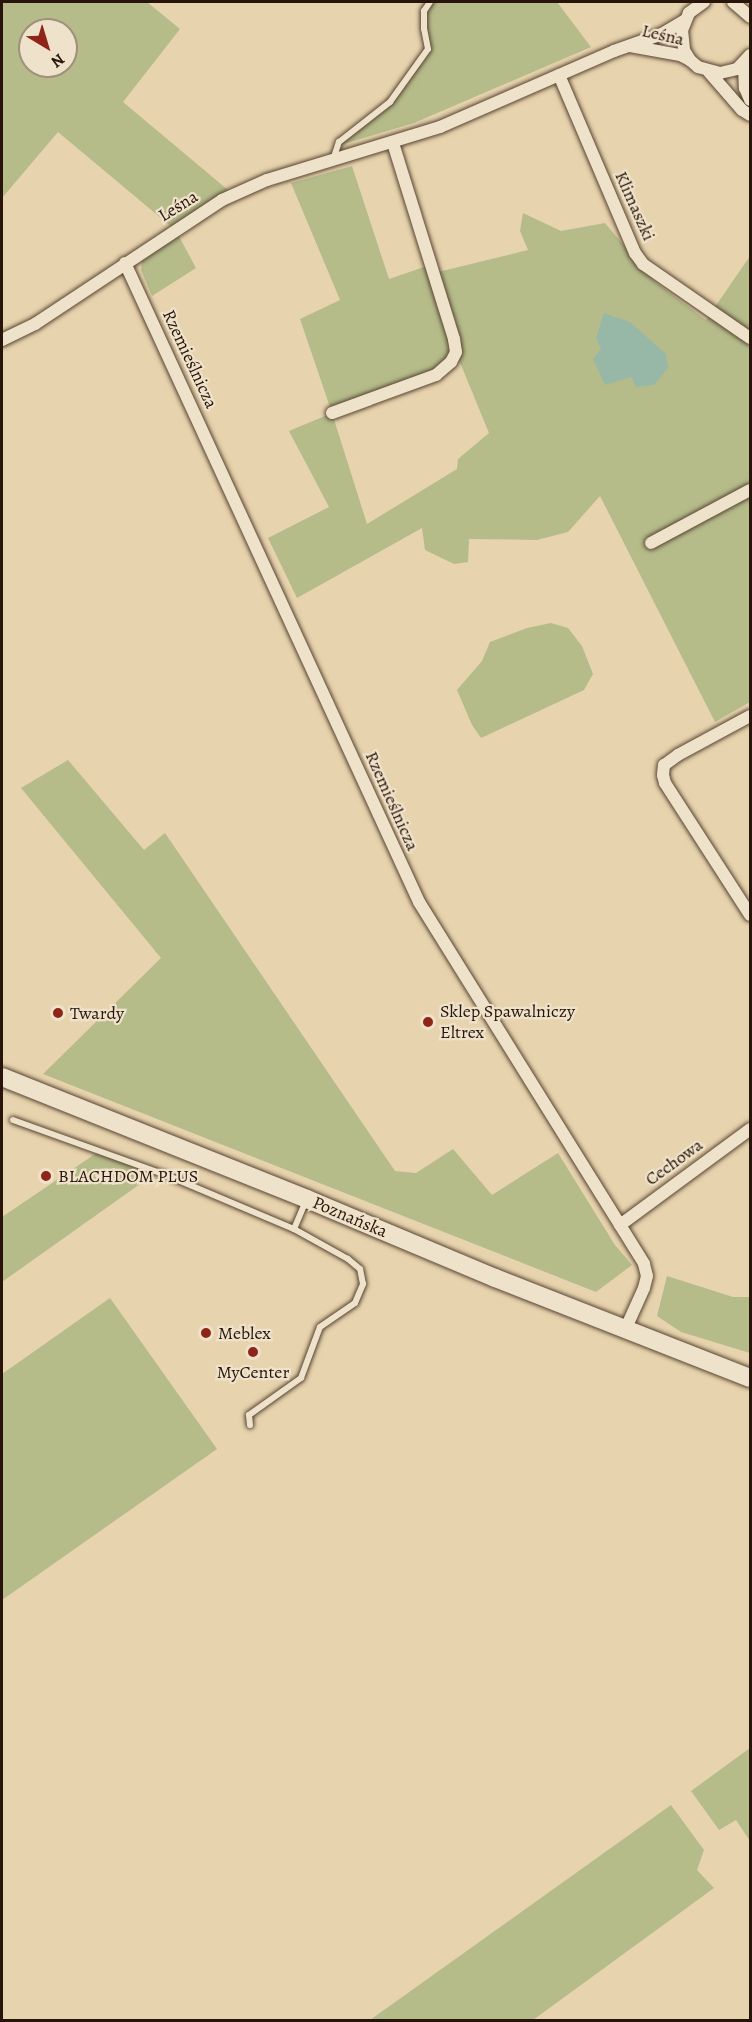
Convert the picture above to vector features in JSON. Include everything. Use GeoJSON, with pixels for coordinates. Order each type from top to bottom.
{"type":"FeatureCollection","features":[{"type":"Feature","properties":{"kind":"main road","name":"Poznańska"},"geometry":{"type":"LineString","coordinates":[[2,1077],[750,1378]]}},
{"type":"Feature","properties":{"kind":"street","name":"Leśna"},"geometry":{"type":"LineString","coordinates":[[2,340],[35,324],[222,200],[267,180],[440,127],[559,75],[662,34],[688,11],[704,2]]}},
{"type":"Feature","properties":{"kind":"street"},"geometry":{"type":"LineString","coordinates":[[742,4],[750,17]]}},
{"type":"Feature","properties":{"kind":"street"},"geometry":{"type":"LineString","coordinates":[[688,11],[681,40],[690,60]]}},
{"type":"Feature","properties":{"kind":"street","name":"Leśna"},"geometry":{"type":"LineString","coordinates":[[629,46],[680,55],[690,60],[709,72],[742,110],[750,115]]}},
{"type":"Feature","properties":{"kind":"street"},"geometry":{"type":"LineString","coordinates":[[709,72],[729,72],[747,59]]}},
{"type":"Feature","properties":{"kind":"street"},"geometry":{"type":"LineString","coordinates":[[747,59],[745,88],[750,100]]}},
{"type":"Feature","properties":{"kind":"street","name":"Klimaszki"},"geometry":{"type":"LineString","coordinates":[[559,75],[635,253],[643,264],[750,338]]}},
{"type":"Feature","properties":{"kind":"street"},"geometry":{"type":"LineString","coordinates":[[332,413],[436,375],[451,362],[456,352],[454,339],[393,143]]}},
{"type":"Feature","properties":{"kind":"street","name":"Rzemieślnicza"},"geometry":{"type":"LineString","coordinates":[[125,263],[415,894],[644,1264],[647,1276],[626,1330]]}},
{"type":"Feature","properties":{"kind":"street"},"geometry":{"type":"LineString","coordinates":[[651,543],[750,490]]}},
{"type":"Feature","properties":{"kind":"street"},"geometry":{"type":"LineString","coordinates":[[750,716],[678,755],[664,765],[663,775],[665,783],[750,915]]}},
{"type":"Feature","properties":{"kind":"street","name":"Cechowa"},"geometry":{"type":"LineString","coordinates":[[620,1225],[750,1129]]}},
{"type":"Feature","properties":{"kind":"lane"},"geometry":{"type":"LineString","coordinates":[[333,160],[339,142],[390,102],[428,49],[424,29],[424,11],[430,2]]}},
{"type":"Feature","properties":{"kind":"lane"},"geometry":{"type":"LineString","coordinates":[[13,1120],[166,1175],[294,1229],[348,1259],[360,1269],[363,1284],[355,1303],[320,1327],[302,1378],[249,1415],[250,1425]]}},
{"type":"Feature","properties":{"kind":"lane"},"geometry":{"type":"LineString","coordinates":[[294,1229],[307,1199]]}},
{"type":"Feature","properties":{"kind":"green space"},"geometry":{"type":"Polygon","coordinates":[[[2,2],[147,2],[180,29],[123,102],[234,195],[175,229],[196,268],[152,296],[141,270],[143,250],[174,229],[58,132],[2,198],[2,2]]]}},
{"type":"Feature","properties":{"kind":"green space"},"geometry":{"type":"Polygon","coordinates":[[[430,2],[557,2],[591,47],[414,123],[340,145],[339,142],[390,102],[428,49],[424,11],[430,2]]]}},
{"type":"Feature","properties":{"kind":"green space"},"geometry":{"type":"Polygon","coordinates":[[[352,166],[389,279],[430,265],[434,273],[528,250],[520,231],[523,213],[561,231],[605,223],[654,281],[706,320],[750,256],[750,702],[715,722],[600,496],[568,532],[537,540],[469,539],[468,562],[454,564],[425,550],[422,528],[297,598],[268,538],[329,507],[289,431],[332,413],[300,319],[340,300],[291,183],[352,166]],[[456,353],[444,368],[332,413],[367,524],[457,469],[458,459],[489,433],[456,353]]]}},
{"type":"Feature","properties":{"kind":"green space"},"geometry":{"type":"Polygon","coordinates":[[[551,623],[568,628],[582,646],[593,674],[584,690],[481,738],[472,725],[457,690],[482,661],[490,642],[527,628],[551,623]]]}},
{"type":"Feature","properties":{"kind":"green space"},"geometry":{"type":"Polygon","coordinates":[[[68,760],[144,850],[165,833],[395,1171],[416,1173],[453,1149],[492,1195],[558,1153],[615,1245],[632,1265],[596,1292],[43,1074],[161,958],[21,788],[68,760]]]}},
{"type":"Feature","properties":{"kind":"green space"},"geometry":{"type":"Polygon","coordinates":[[[98,1152],[157,1172],[2,1282],[2,1217],[98,1152]]]}},
{"type":"Feature","properties":{"kind":"green space"},"geometry":{"type":"Polygon","coordinates":[[[667,1276],[733,1297],[750,1297],[750,1353],[681,1332],[657,1316],[667,1276]]]}},
{"type":"Feature","properties":{"kind":"green space"},"geometry":{"type":"Polygon","coordinates":[[[110,1298],[217,1449],[2,1600],[2,1374],[110,1298]]]}},
{"type":"Feature","properties":{"kind":"green space"},"geometry":{"type":"Polygon","coordinates":[[[750,1748],[750,1841],[736,1820],[719,1830],[691,1791],[750,1748]]]}},
{"type":"Feature","properties":{"kind":"green space"},"geometry":{"type":"Polygon","coordinates":[[[671,1805],[704,1850],[697,1870],[714,1888],[533,2020],[370,2020],[671,1805]]]}},
{"type":"Feature","properties":{"kind":"shaded area"},"geometry":{"type":"Polygon","coordinates":[[[604,313],[630,322],[666,354],[668,368],[654,385],[636,387],[631,377],[605,385],[593,359],[601,349],[596,338],[604,313]]]}},
{"type":"Feature","properties":{"kind":"place","name":"Twardy"},"geometry":{"type":"Point","coordinates":[58,1013]}},
{"type":"Feature","properties":{"kind":"place","name":"Sklep Spawalniczy Eltrex"},"geometry":{"type":"Point","coordinates":[428,1022]}},
{"type":"Feature","properties":{"kind":"place","name":"BLACHDOM PLUS"},"geometry":{"type":"Point","coordinates":[46,1176]}},
{"type":"Feature","properties":{"kind":"place","name":"Meblex"},"geometry":{"type":"Point","coordinates":[206,1333]}},
{"type":"Feature","properties":{"kind":"place","name":"MyCenter"},"geometry":{"type":"Point","coordinates":[253,1352]}}]}
